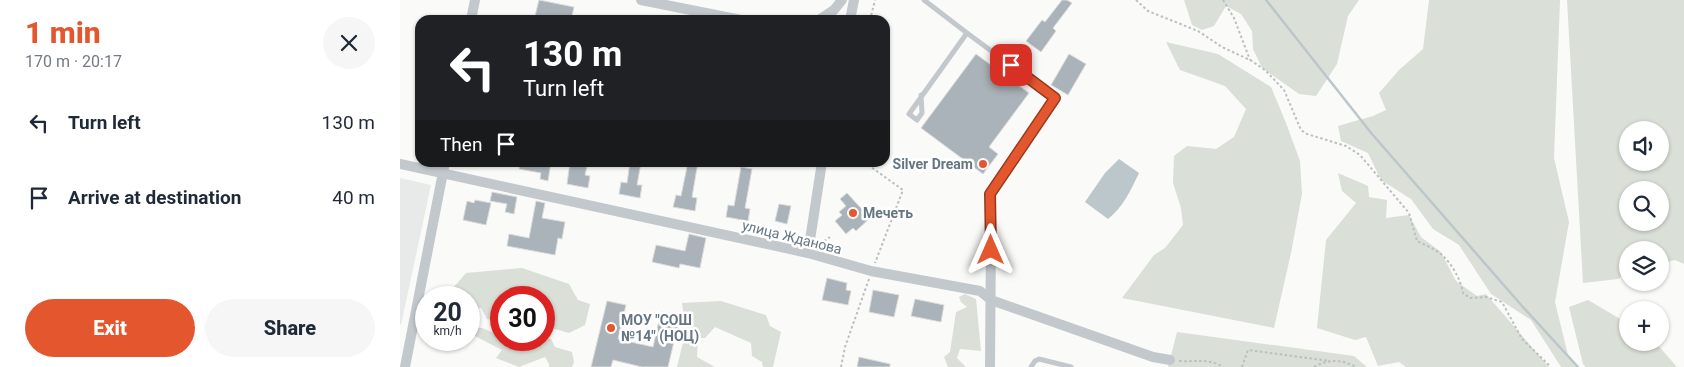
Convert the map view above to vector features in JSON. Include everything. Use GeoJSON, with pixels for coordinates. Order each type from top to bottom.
{"type":"FeatureCollection","features":[{"type":"Feature","properties":{"kind":"street"},"geometry":{"type":"LineString","coordinates":[[472,15],[475,0]]}},
{"type":"Feature","properties":{"kind":"street"},"geometry":{"type":"LineString","coordinates":[[641,0],[716,15]]}},
{"type":"Feature","properties":{"kind":"street"},"geometry":{"type":"LineString","coordinates":[[826,15],[834,10],[842,0]]}},
{"type":"Feature","properties":{"kind":"street"},"geometry":{"type":"LineString","coordinates":[[851,15],[854,0]]}},
{"type":"Feature","properties":{"kind":"street","name":"улица Жданова"},"geometry":{"type":"LineString","coordinates":[[400,164],[415,165]]}},
{"type":"Feature","properties":{"kind":"street"},"geometry":{"type":"LineString","coordinates":[[405,367],[444,167]]}},
{"type":"Feature","properties":{"kind":"street","name":"улица Жданова"},"geometry":{"type":"LineString","coordinates":[[444,167],[808,252],[871,272],[980,292],[991,300],[1153,357],[1170,360]]}},
{"type":"Feature","properties":{"kind":"street"},"geometry":{"type":"LineString","coordinates":[[808,252],[821,167]]}},
{"type":"Feature","properties":{"kind":"street"},"geometry":{"type":"LineString","coordinates":[[990,367],[991,234]]}},
{"type":"Feature","properties":{"kind":"lane"},"geometry":{"type":"LineString","coordinates":[[924,0],[1055,98],[990,194],[991,234]]}},
{"type":"Feature","properties":{"kind":"lane"},"geometry":{"type":"LineString","coordinates":[[921,95],[967,33]]}},
{"type":"Feature","properties":{"kind":"lane"},"geometry":{"type":"LineString","coordinates":[[1031,367],[1039,359],[1071,367]]}},
{"type":"Feature","properties":{"kind":"path"},"geometry":{"type":"LineString","coordinates":[[871,15],[874,0]]}},
{"type":"Feature","properties":{"kind":"path"},"geometry":{"type":"LineString","coordinates":[[1136,0],[1148,11],[1198,32],[1222,47],[1252,61]]}},
{"type":"Feature","properties":{"kind":"path"},"geometry":{"type":"LineString","coordinates":[[1223,0],[1234,18],[1248,58],[1278,82],[1284,90],[1301,130],[1307,134],[1346,146],[1360,155],[1409,213],[1417,241],[1442,255],[1448,263],[1461,284],[1462,293],[1470,298],[1486,297],[1502,302],[1522,339],[1551,367]]}},
{"type":"Feature","properties":{"kind":"path"},"geometry":{"type":"LineString","coordinates":[[841,367],[845,347],[871,272],[903,190],[871,167]]}},
{"type":"Feature","properties":{"kind":"path"},"geometry":{"type":"LineString","coordinates":[[1242,367],[1248,350],[1344,362],[1356,367]]}},
{"type":"Feature","properties":{"kind":"path"},"geometry":{"type":"LineString","coordinates":[[1170,360],[1213,362],[1223,367]]}},
{"type":"Feature","properties":{"kind":"path"},"geometry":{"type":"LineString","coordinates":[[1314,367],[1330,361]]}},
{"type":"Feature","properties":{"kind":"shaded area"},"geometry":{"type":"Polygon","coordinates":[[[1184,0],[1359,0],[1348,16],[1337,64],[1316,96],[1299,94],[1262,68],[1253,49],[1252,31],[1241,14],[1226,6],[1214,26],[1202,30],[1192,25],[1184,0]]]}},
{"type":"Feature","properties":{"kind":"shaded area"},"geometry":{"type":"Polygon","coordinates":[[[1429,0],[1560,0],[1554,158],[1569,222],[1555,302],[1568,355],[1577,367],[1561,367],[1531,320],[1491,294],[1459,245],[1433,229],[1411,199],[1381,180],[1368,153],[1341,141],[1338,126],[1373,116],[1386,110],[1379,93],[1399,70],[1423,49],[1429,0]]]}},
{"type":"Feature","properties":{"kind":"shaded area"},"geometry":{"type":"Polygon","coordinates":[[[1567,0],[1684,0],[1684,264],[1675,260],[1669,262],[1669,241],[1619,241],[1618,279],[1583,283],[1567,0]]]}},
{"type":"Feature","properties":{"kind":"shaded area"},"geometry":{"type":"Polygon","coordinates":[[[1166,42],[1218,54],[1271,87],[1286,123],[1300,161],[1302,194],[1274,328],[1122,298],[1154,255],[1165,248],[1183,225],[1181,208],[1173,183],[1174,156],[1187,146],[1216,149],[1234,137],[1246,109],[1225,86],[1180,70],[1166,42]]]}},
{"type":"Feature","properties":{"kind":"shaded area"},"geometry":{"type":"Polygon","coordinates":[[[1119,159],[1139,173],[1122,204],[1108,219],[1085,202],[1105,173],[1119,159]]]}},
{"type":"Feature","properties":{"kind":"shaded area"},"geometry":{"type":"Polygon","coordinates":[[[1338,173],[1368,186],[1369,197],[1387,200],[1386,218],[1409,215],[1421,237],[1441,252],[1456,281],[1477,296],[1486,294],[1549,367],[1406,367],[1399,362],[1378,366],[1366,337],[1355,340],[1317,328],[1326,240],[1356,203],[1342,191],[1338,173]]]}},
{"type":"Feature","properties":{"kind":"shaded area"},"geometry":{"type":"Polygon","coordinates":[[[400,178],[431,185],[401,325],[400,324],[400,178]]]}},
{"type":"Feature","properties":{"kind":"shaded area"},"geometry":{"type":"Polygon","coordinates":[[[522,268],[569,284],[578,300],[590,304],[585,325],[569,333],[555,329],[555,286],[490,286],[490,320],[487,319],[480,308],[480,286],[455,286],[466,273],[522,268]]]}},
{"type":"Feature","properties":{"kind":"shaded area"},"geometry":{"type":"Polygon","coordinates":[[[965,294],[976,299],[981,351],[960,349],[957,358],[966,367],[948,367],[944,357],[950,352],[956,312],[967,307],[961,302],[959,297],[965,294]]]}},
{"type":"Feature","properties":{"kind":"shaded area"},"geometry":{"type":"Polygon","coordinates":[[[1588,300],[1619,318],[1619,351],[1663,351],[1677,367],[1586,367],[1583,364],[1569,307],[1588,300]]]}},
{"type":"Feature","properties":{"kind":"shaded area"},"geometry":{"type":"Polygon","coordinates":[[[721,301],[766,315],[770,326],[781,332],[773,367],[763,367],[762,362],[752,356],[751,343],[715,327],[705,338],[698,338],[697,357],[715,367],[677,367],[686,330],[682,303],[721,301]]]}},
{"type":"Feature","properties":{"kind":"shaded area"},"geometry":{"type":"Polygon","coordinates":[[[480,328],[490,331],[490,344],[480,339],[480,328]]]}},
{"type":"Feature","properties":{"kind":"shaded area"},"geometry":{"type":"Polygon","coordinates":[[[1177,332],[1354,356],[1367,367],[1168,367],[1177,332]]]}},
{"type":"Feature","properties":{"kind":"shaded area"},"geometry":{"type":"Polygon","coordinates":[[[555,347],[572,352],[574,362],[572,367],[549,367],[545,357],[519,367],[496,358],[501,351],[555,351],[555,347]]]}},
{"type":"Feature","properties":{"kind":"building"},"geometry":{"type":"Polygon","coordinates":[[[539,0],[574,7],[572,15],[535,15],[539,0]]]}},
{"type":"Feature","properties":{"kind":"building"},"geometry":{"type":"Polygon","coordinates":[[[1062,0],[1072,3],[1053,28],[1056,31],[1041,52],[1026,41],[1042,20],[1045,22],[1062,0]]]}},
{"type":"Feature","properties":{"kind":"building"},"geometry":{"type":"Polygon","coordinates":[[[976,54],[1029,93],[989,147],[998,154],[983,174],[921,128],[976,54]]]}},
{"type":"Feature","properties":{"kind":"building"},"geometry":{"type":"Polygon","coordinates":[[[1069,54],[1086,64],[1068,95],[1051,85],[1069,54]]]}},
{"type":"Feature","properties":{"kind":"building"},"geometry":{"type":"Polygon","coordinates":[[[519,167],[550,167],[548,181],[540,179],[541,173],[519,169],[519,167]]]}},
{"type":"Feature","properties":{"kind":"building"},"geometry":{"type":"Polygon","coordinates":[[[569,167],[587,167],[585,175],[590,176],[588,188],[567,184],[569,167]]]}},
{"type":"Feature","properties":{"kind":"building"},"geometry":{"type":"Polygon","coordinates":[[[629,167],[640,167],[637,185],[642,185],[640,198],[619,194],[621,182],[627,183],[629,167]]]}},
{"type":"Feature","properties":{"kind":"building"},"geometry":{"type":"Polygon","coordinates":[[[687,167],[697,167],[692,197],[697,198],[695,211],[673,207],[676,195],[681,196],[687,167]]]}},
{"type":"Feature","properties":{"kind":"building"},"geometry":{"type":"Polygon","coordinates":[[[741,167],[752,169],[745,208],[750,209],[748,221],[726,217],[728,205],[734,206],[741,167]]]}},
{"type":"Feature","properties":{"kind":"building"},"geometry":{"type":"Polygon","coordinates":[[[492,192],[517,197],[514,214],[505,212],[507,204],[490,201],[492,192]]]}},
{"type":"Feature","properties":{"kind":"building","name":"Мечеть"},"geometry":{"type":"Polygon","coordinates":[[[847,193],[870,218],[856,231],[853,228],[846,234],[835,221],[842,215],[839,212],[846,206],[840,199],[847,193]]]}},
{"type":"Feature","properties":{"kind":"building"},"geometry":{"type":"Polygon","coordinates":[[[475,200],[491,203],[486,225],[463,220],[467,201],[474,203],[475,200]]]}},
{"type":"Feature","properties":{"kind":"building"},"geometry":{"type":"Polygon","coordinates":[[[536,201],[545,203],[542,218],[565,222],[562,239],[558,238],[555,255],[507,246],[509,234],[529,238],[536,201]]]}},
{"type":"Feature","properties":{"kind":"building"},"geometry":{"type":"Polygon","coordinates":[[[779,204],[791,206],[787,224],[775,221],[779,204]]]}},
{"type":"Feature","properties":{"kind":"building"},"geometry":{"type":"Polygon","coordinates":[[[689,234],[706,238],[700,268],[680,264],[679,268],[652,262],[656,245],[685,251],[689,234]]]}},
{"type":"Feature","properties":{"kind":"building"},"geometry":{"type":"Polygon","coordinates":[[[827,278],[847,283],[846,290],[851,291],[848,305],[822,300],[827,278]]]}},
{"type":"Feature","properties":{"kind":"building"},"geometry":{"type":"Polygon","coordinates":[[[873,290],[899,295],[894,317],[869,312],[873,290]]]}},
{"type":"Feature","properties":{"kind":"building"},"geometry":{"type":"Polygon","coordinates":[[[915,299],[944,305],[941,322],[911,316],[915,299]]]}},
{"type":"Feature","properties":{"kind":"building","name":"МОУ \"СОШ №14\" (НОЦ)"},"geometry":{"type":"Polygon","coordinates":[[[607,301],[626,305],[618,339],[653,347],[661,312],[680,316],[668,367],[642,367],[613,360],[611,367],[591,367],[607,301]]]}},
{"type":"Feature","properties":{"kind":"building"},"geometry":{"type":"Polygon","coordinates":[[[859,357],[890,364],[890,367],[857,367],[859,357]]]}},
{"type":"Feature","properties":{"kind":"waterway"},"geometry":{"type":"LineString","coordinates":[[1266,0],[1372,134],[1522,306],[1578,367]]}},
{"type":"Feature","properties":{"kind":"place","name":"Silver Dream"},"geometry":{"type":"Point","coordinates":[983,164]}},
{"type":"Feature","properties":{"kind":"place","name":"Мечеть"},"geometry":{"type":"Point","coordinates":[853,213]}},
{"type":"Feature","properties":{"kind":"place","name":"МОУ \"СОШ №14\" (НОЦ)"},"geometry":{"type":"Point","coordinates":[611,328]}},
{"type":"Feature","properties":{"kind":"route"},"geometry":{"type":"LineString","coordinates":[[991,250],[990,194],[1055,98],[1011,65]]}}]}
